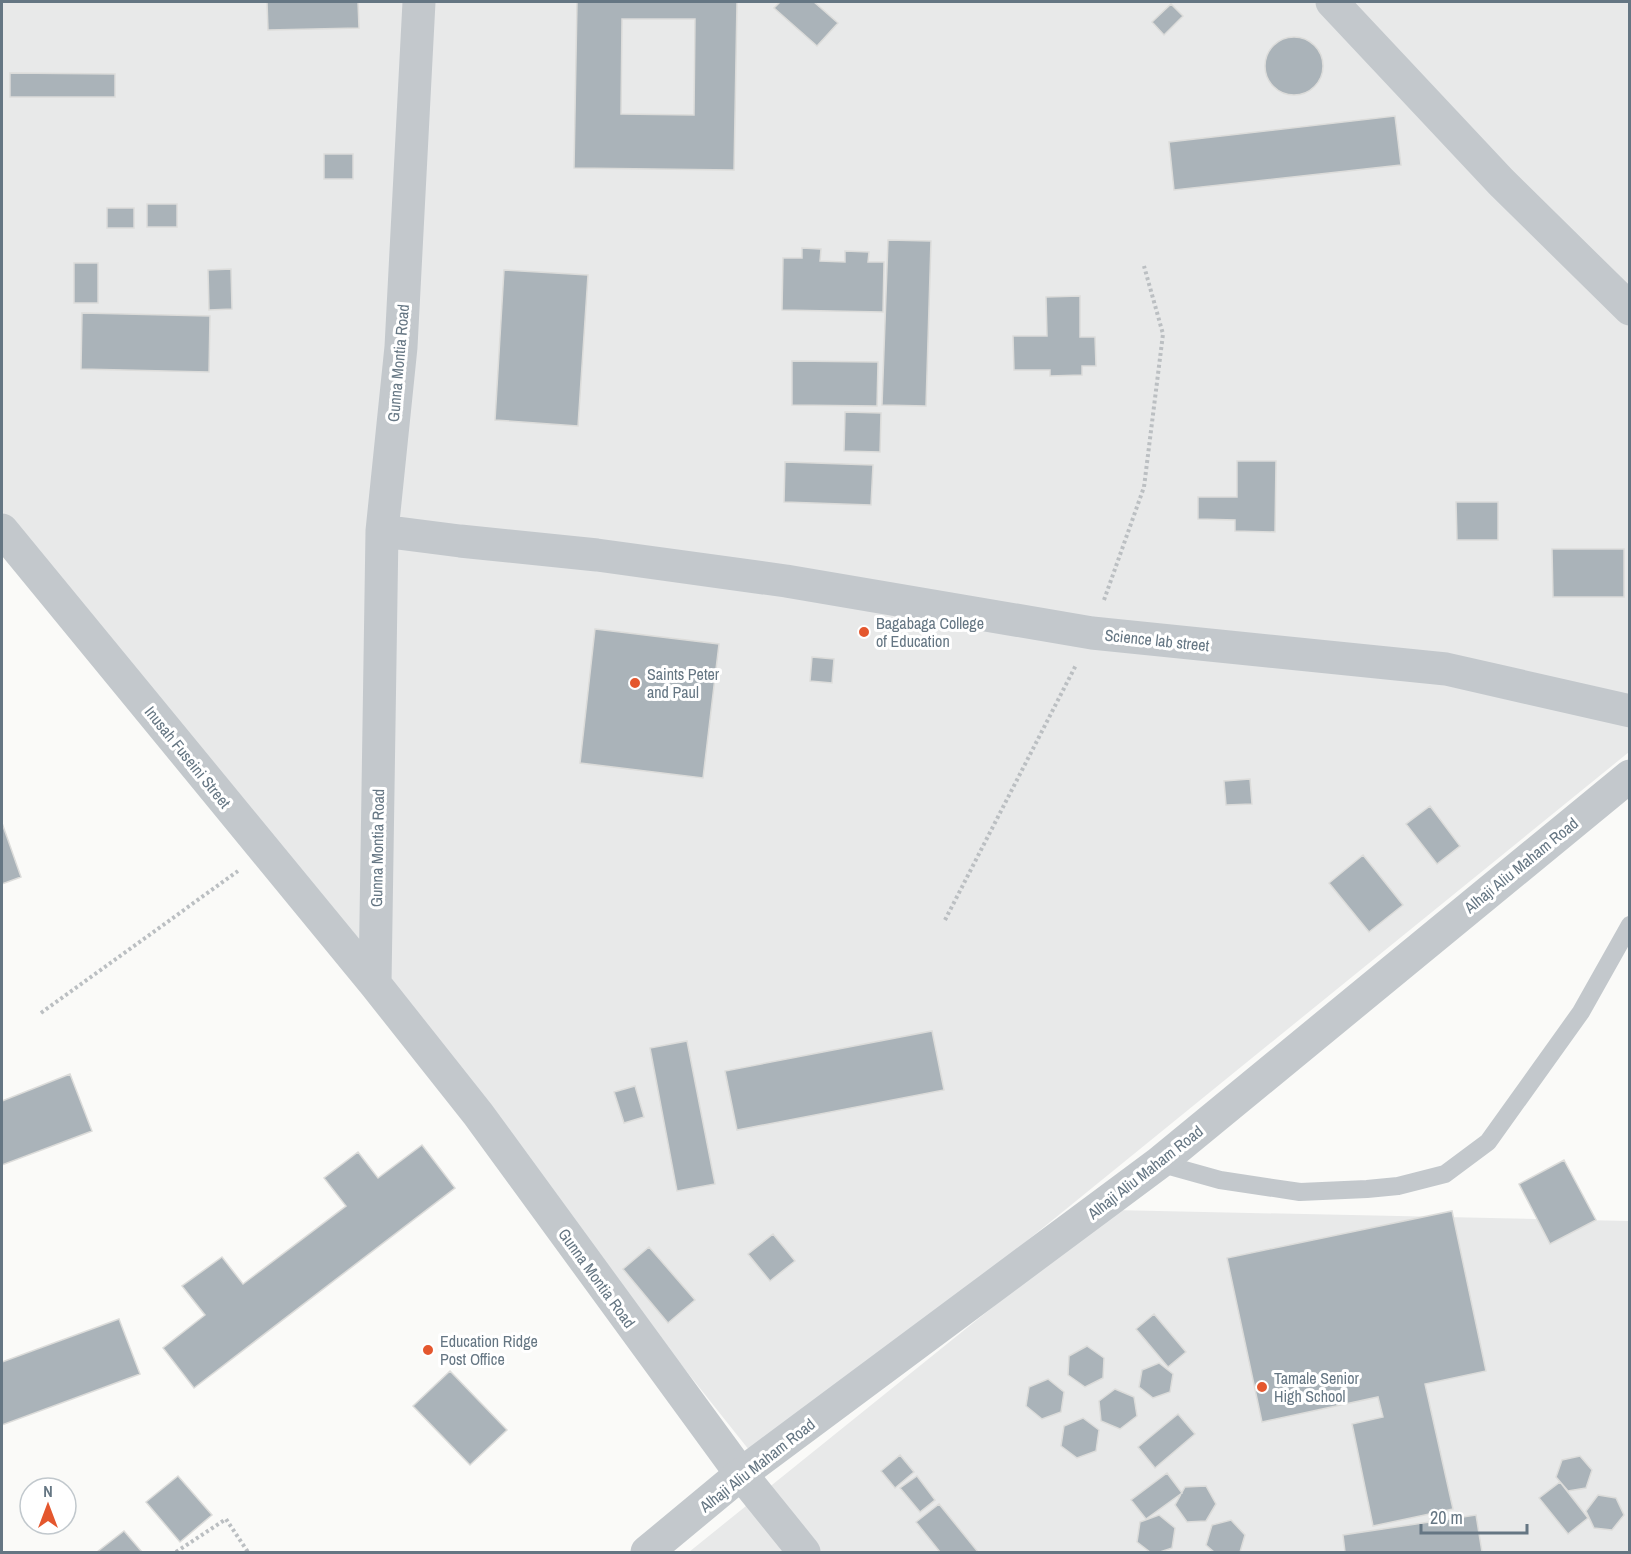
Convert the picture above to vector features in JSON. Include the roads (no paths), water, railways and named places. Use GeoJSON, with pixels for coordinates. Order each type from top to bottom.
{"type":"FeatureCollection","features":[{"type":"Feature","properties":{"kind":"street","name":"Gunna Montia Road"},"geometry":{"type":"LineString","coordinates":[[419,2],[401,347],[382,531],[375,984],[478,1114],[741,1474],[804,1552]]}},
{"type":"Feature","properties":{"kind":"street"},"geometry":{"type":"LineString","coordinates":[[1332,2],[1501,182],[1629,309]]}},
{"type":"Feature","properties":{"kind":"street","name":"Inusah Fuseini Street"},"geometry":{"type":"LineString","coordinates":[[2,531],[375,984]]}},
{"type":"Feature","properties":{"kind":"street","name":"Science lab street"},"geometry":{"type":"LineString","coordinates":[[382,531],[684,567],[1092,633],[1446,669],[1629,711]]}},
{"type":"Feature","properties":{"kind":"street","name":"Alhaji Aliu Maham Road"},"geometry":{"type":"LineString","coordinates":[[647,1552],[741,1474],[1159,1163],[1629,776]]}},
{"type":"Feature","properties":{"kind":"lane"},"geometry":{"type":"LineString","coordinates":[[1159,1163],[1220,1180],[1300,1192],[1398,1186],[1445,1174],[1488,1142],[1581,1012],[1629,925]]}},
{"type":"Feature","properties":{"kind":"place","name":"Bagabaga College of Education"},"geometry":{"type":"Point","coordinates":[864,632]}},
{"type":"Feature","properties":{"kind":"place","name":"Saints Peter and Paul"},"geometry":{"type":"Point","coordinates":[635,683]}},
{"type":"Feature","properties":{"kind":"place","name":"Education Ridge Post Office"},"geometry":{"type":"Point","coordinates":[428,1350]}},
{"type":"Feature","properties":{"kind":"place","name":"Tamale Senior High School"},"geometry":{"type":"Point","coordinates":[1262,1387]}}]}
